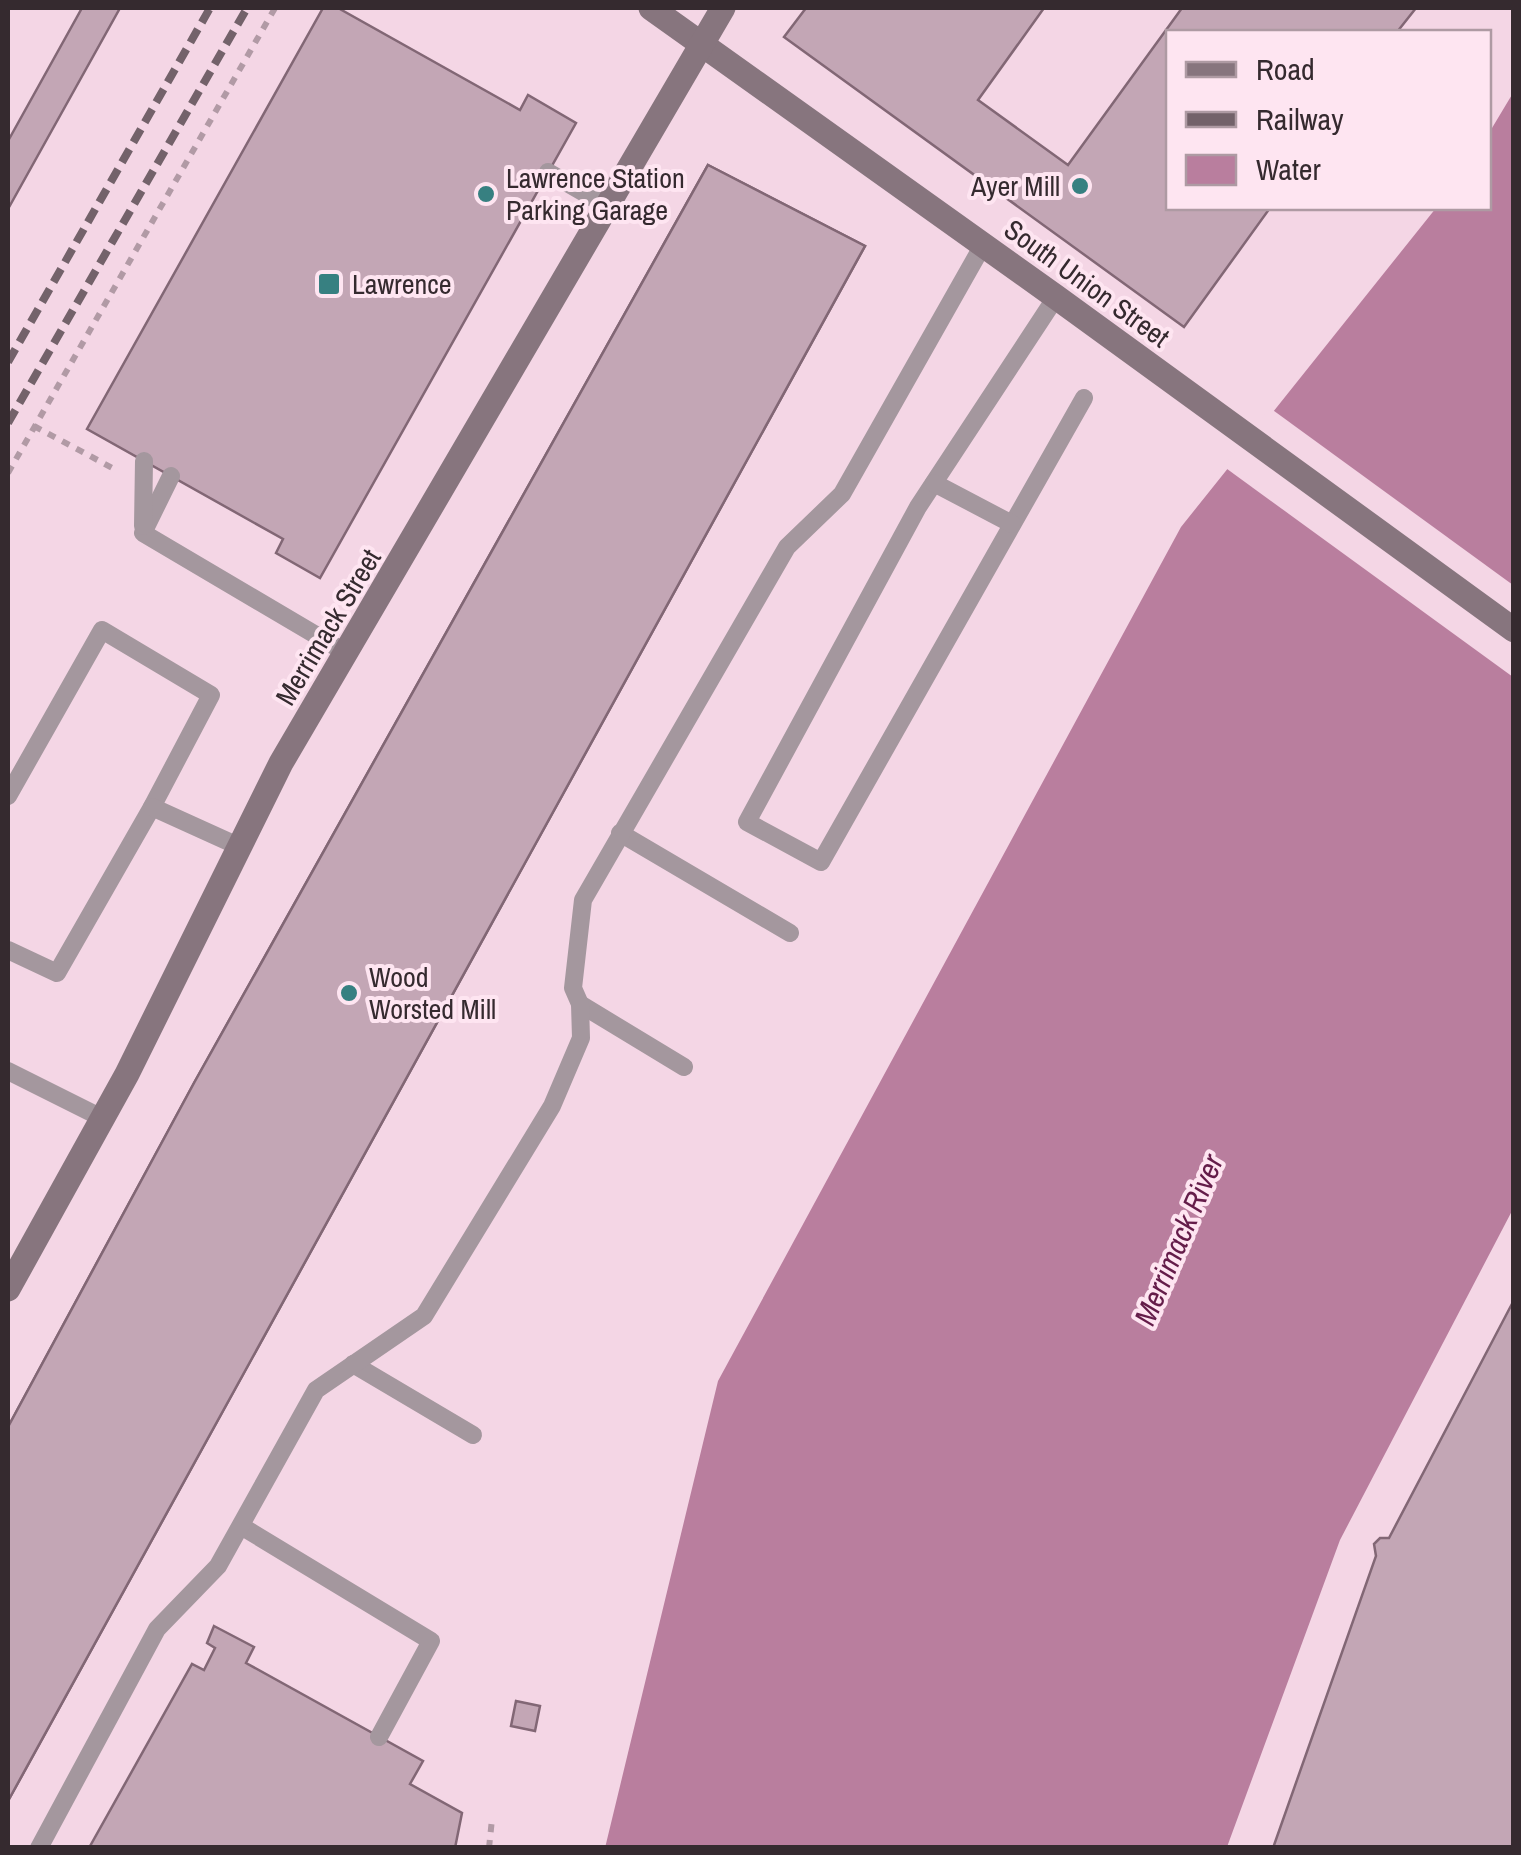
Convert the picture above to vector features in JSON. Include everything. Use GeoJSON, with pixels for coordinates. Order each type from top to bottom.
{"type":"FeatureCollection","features":[{"type":"Feature","properties":{"kind":"main road","name":"South Union Street"},"geometry":{"type":"LineString","coordinates":[[651,8],[1514,630]]}},
{"type":"Feature","properties":{"kind":"main road","name":"Merrimack Street"},"geometry":{"type":"LineString","coordinates":[[8,1289],[102,1118],[281,763],[723,8]]}},
{"type":"Feature","properties":{"kind":"lane"},"geometry":{"type":"LineString","coordinates":[[548,172],[607,206]]}},
{"type":"Feature","properties":{"kind":"lane"},"geometry":{"type":"LineString","coordinates":[[39,1848],[157,1628],[218,1566],[316,1390],[424,1316],[552,1106],[580,1038],[580,1004],[574,988],[583,900],[787,547],[842,494],[983,244]]}},
{"type":"Feature","properties":{"kind":"lane"},"geometry":{"type":"LineString","coordinates":[[1056,297],[934,483],[747,822],[820,862],[1084,398]]}},
{"type":"Feature","properties":{"kind":"lane"},"geometry":{"type":"LineString","coordinates":[[143,533],[144,461]]}},
{"type":"Feature","properties":{"kind":"lane"},"geometry":{"type":"LineString","coordinates":[[143,533],[170,476]]}},
{"type":"Feature","properties":{"kind":"lane"},"geometry":{"type":"LineString","coordinates":[[934,483],[1012,524]]}},
{"type":"Feature","properties":{"kind":"lane"},"geometry":{"type":"LineString","coordinates":[[143,533],[348,654]]}},
{"type":"Feature","properties":{"kind":"lane"},"geometry":{"type":"LineString","coordinates":[[8,796],[102,630],[210,695],[152,807],[57,973],[8,950]]}},
{"type":"Feature","properties":{"kind":"lane"},"geometry":{"type":"LineString","coordinates":[[152,807],[238,846]]}},
{"type":"Feature","properties":{"kind":"lane"},"geometry":{"type":"LineString","coordinates":[[620,833],[790,932]]}},
{"type":"Feature","properties":{"kind":"lane"},"geometry":{"type":"LineString","coordinates":[[580,1004],[684,1067]]}},
{"type":"Feature","properties":{"kind":"lane"},"geometry":{"type":"LineString","coordinates":[[8,1071],[102,1118]]}},
{"type":"Feature","properties":{"kind":"lane"},"geometry":{"type":"LineString","coordinates":[[353,1364],[473,1435]]}},
{"type":"Feature","properties":{"kind":"lane"},"geometry":{"type":"LineString","coordinates":[[241,1526],[431,1640],[379,1737]]}},
{"type":"Feature","properties":{"kind":"path"},"geometry":{"type":"LineString","coordinates":[[8,473],[275,8]]}},
{"type":"Feature","properties":{"kind":"path"},"geometry":{"type":"LineString","coordinates":[[34,426],[118,471]]}},
{"type":"Feature","properties":{"kind":"path"},"geometry":{"type":"LineString","coordinates":[[489,1848],[492,1819]]}},
{"type":"Feature","properties":{"kind":"water","name":"Merrimack River"},"geometry":{"type":"Polygon","coordinates":[[[1513,93],[1513,1209],[1340,1540],[1227,1847],[605,1848],[718,1381],[1181,527],[1434,210],[1491,210],[1491,130],[1513,93]]]}},
{"type":"Feature","properties":{"kind":"pier"},"geometry":{"type":"Polygon","coordinates":[[[1270,408],[1513,585],[1513,677],[1223,466],[1270,408]]]}},
{"type":"Feature","properties":{"kind":"building"},"geometry":{"type":"Polygon","coordinates":[[[82,8],[120,8],[8,209],[8,141],[82,8]]]}},
{"type":"Feature","properties":{"kind":"building"},"geometry":{"type":"Polygon","coordinates":[[[323,8],[338,8],[520,110],[528,95],[576,123],[320,578],[276,553],[283,539],[87,429],[323,8]]]}},
{"type":"Feature","properties":{"kind":"building","name":"Ayer Mill"},"geometry":{"type":"Polygon","coordinates":[[[806,8],[1044,8],[978,100],[1068,165],[1166,30],[1166,210],[1269,210],[1184,327],[784,37],[806,8]]]}},
{"type":"Feature","properties":{"kind":"building","name":"Ayer Mill"},"geometry":{"type":"Polygon","coordinates":[[[1182,8],[1416,8],[1399,30],[1166,30],[1182,8]]]}},
{"type":"Feature","properties":{"kind":"building","name":"Wood Worsted Mill"},"geometry":{"type":"Polygon","coordinates":[[[708,165],[865,246],[8,1801],[8,1427],[194,1083],[708,165]]]}},
{"type":"Feature","properties":{"kind":"building","name":"Wood Worsted Mill"},"geometry":{"type":"Polygon","coordinates":[[[708,165],[865,246],[8,1801],[8,1427],[194,1083],[708,165]]]}},
{"type":"Feature","properties":{"kind":"building"},"geometry":{"type":"Polygon","coordinates":[[[1514,1300],[1514,1848],[1273,1848],[1376,1556],[1374,1544],[1380,1538],[1389,1538],[1514,1300]]]}},
{"type":"Feature","properties":{"kind":"building"},"geometry":{"type":"Polygon","coordinates":[[[214,1626],[254,1647],[246,1663],[423,1761],[410,1784],[462,1813],[455,1848],[89,1848],[192,1664],[204,1670],[215,1648],[207,1643],[214,1626]]]}},
{"type":"Feature","properties":{"kind":"building"},"geometry":{"type":"Polygon","coordinates":[[[516,1701],[540,1706],[535,1731],[511,1726],[516,1701]]]}},
{"type":"Feature","properties":{"kind":"railway"},"geometry":{"type":"LineString","coordinates":[[8,362],[210,8]]}},
{"type":"Feature","properties":{"kind":"railway"},"geometry":{"type":"LineString","coordinates":[[8,423],[247,8]]}},
{"type":"Feature","properties":{"kind":"place","name":"Ayer Mill"},"geometry":{"type":"Point","coordinates":[1080,186]}},
{"type":"Feature","properties":{"kind":"place","name":"Lawrence Station Parking Garage"},"geometry":{"type":"Point","coordinates":[486,194]}},
{"type":"Feature","properties":{"kind":"place","name":"Lawrence"},"geometry":{"type":"Point","coordinates":[329,284]}},
{"type":"Feature","properties":{"kind":"place","name":"Wood Worsted Mill"},"geometry":{"type":"Point","coordinates":[349,993]}}]}
